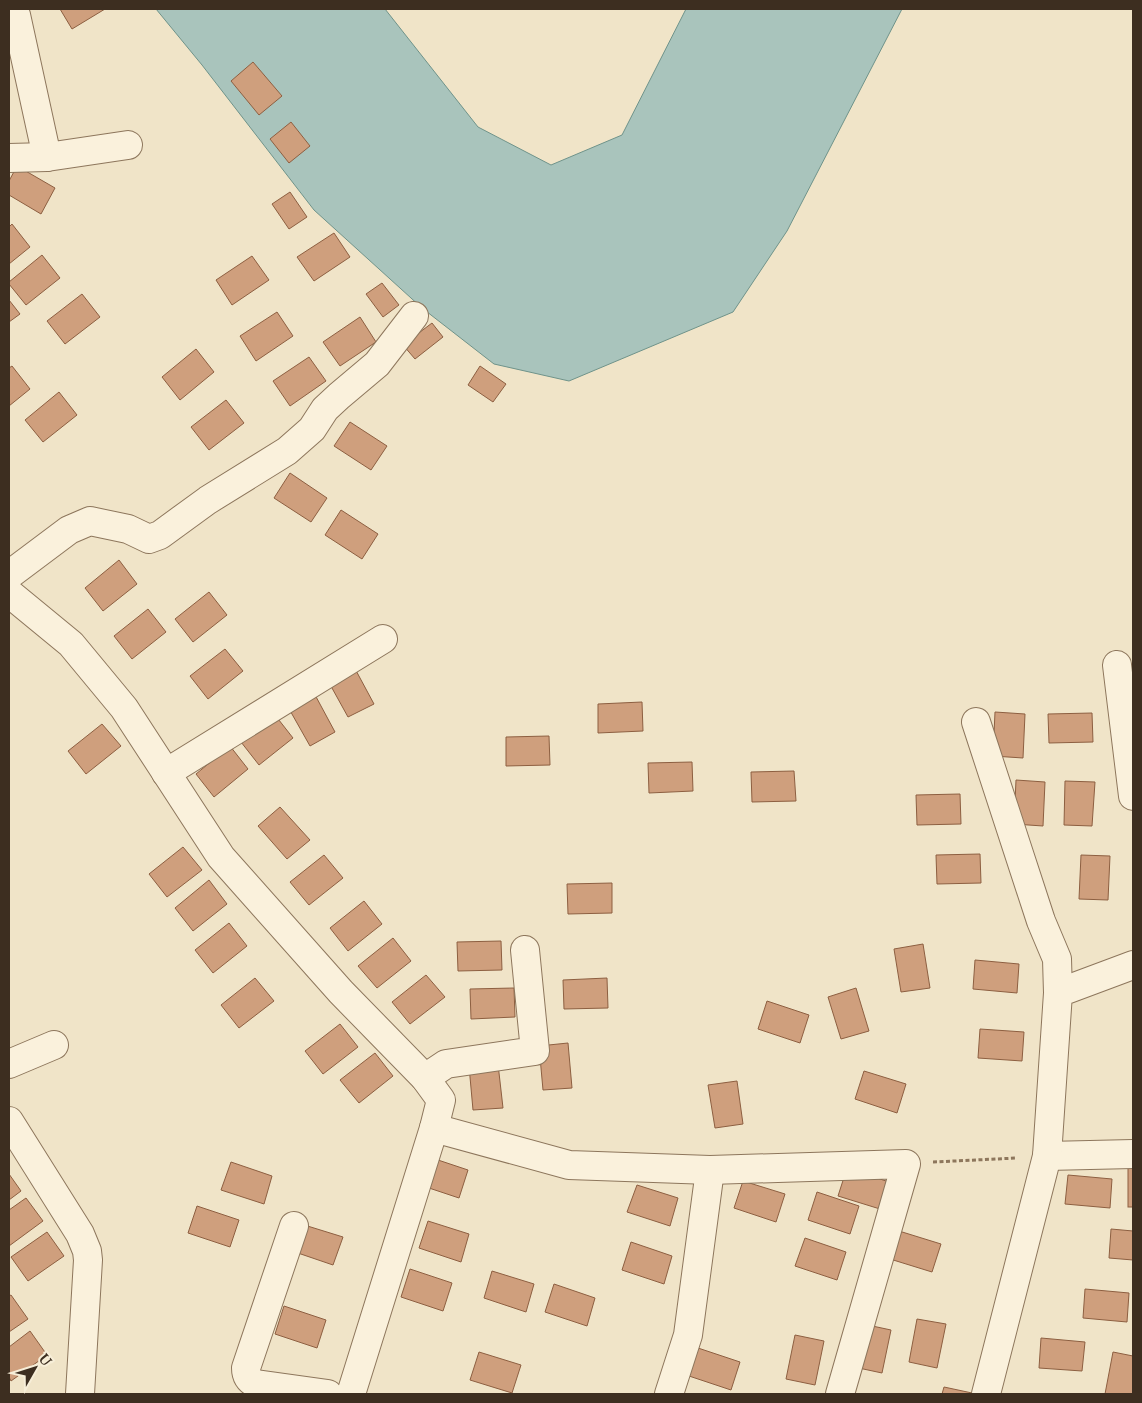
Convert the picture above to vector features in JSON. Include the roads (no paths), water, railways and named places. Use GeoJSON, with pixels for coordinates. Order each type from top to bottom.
{"type":"FeatureCollection","features":[{"type":"Feature","properties":{"kind":"street"},"geometry":{"type":"LineString","coordinates":[[16,15],[47,157]]}},
{"type":"Feature","properties":{"kind":"street"},"geometry":{"type":"LineString","coordinates":[[9,158],[47,157],[128,144]]}},
{"type":"Feature","properties":{"kind":"street"},"geometry":{"type":"LineString","coordinates":[[9,575],[70,530],[90,521],[128,529],[149,539],[160,535],[208,500],[287,451],[312,428],[326,409],[339,396],[377,364],[414,316]]}},
{"type":"Feature","properties":{"kind":"street"},"geometry":{"type":"LineString","coordinates":[[9,593],[71,644],[124,708],[220,857],[341,992],[426,1078],[441,1100],[434,1128],[351,1394]]}},
{"type":"Feature","properties":{"kind":"street"},"geometry":{"type":"LineString","coordinates":[[166,773],[383,639]]}},
{"type":"Feature","properties":{"kind":"street"},"geometry":{"type":"LineString","coordinates":[[1117,665],[1133,796]]}},
{"type":"Feature","properties":{"kind":"street"},"geometry":{"type":"LineString","coordinates":[[976,722],[1041,921],[1058,959],[1058,993],[1047,1156],[986,1394]]}},
{"type":"Feature","properties":{"kind":"street"},"geometry":{"type":"LineString","coordinates":[[426,1078],[446,1064],[535,1051],[525,950]]}},
{"type":"Feature","properties":{"kind":"street"},"geometry":{"type":"LineString","coordinates":[[1058,993],[1133,965]]}},
{"type":"Feature","properties":{"kind":"street"},"geometry":{"type":"LineString","coordinates":[[9,1064],[54,1045]]}},
{"type":"Feature","properties":{"kind":"street"},"geometry":{"type":"LineString","coordinates":[[9,1121],[80,1234],[87,1251],[80,1394]]}},
{"type":"Feature","properties":{"kind":"street"},"geometry":{"type":"LineString","coordinates":[[434,1128],[569,1165],[710,1170],[906,1164],[840,1394]]}},
{"type":"Feature","properties":{"kind":"street"},"geometry":{"type":"LineString","coordinates":[[1047,1156],[1133,1154]]}},
{"type":"Feature","properties":{"kind":"street"},"geometry":{"type":"LineString","coordinates":[[668,1394],[688,1335],[710,1170]]}},
{"type":"Feature","properties":{"kind":"street"},"geometry":{"type":"LineString","coordinates":[[294,1226],[246,1368],[246,1373],[248,1378],[256,1384],[328,1394]]}},
{"type":"Feature","properties":{"kind":"water"},"geometry":{"type":"Polygon","coordinates":[[[156,9],[385,9],[478,127],[551,165],[622,135],[686,9],[902,9],[787,231],[733,312],[569,381],[494,364],[422,308],[314,210],[202,65],[156,9]]]}}]}
